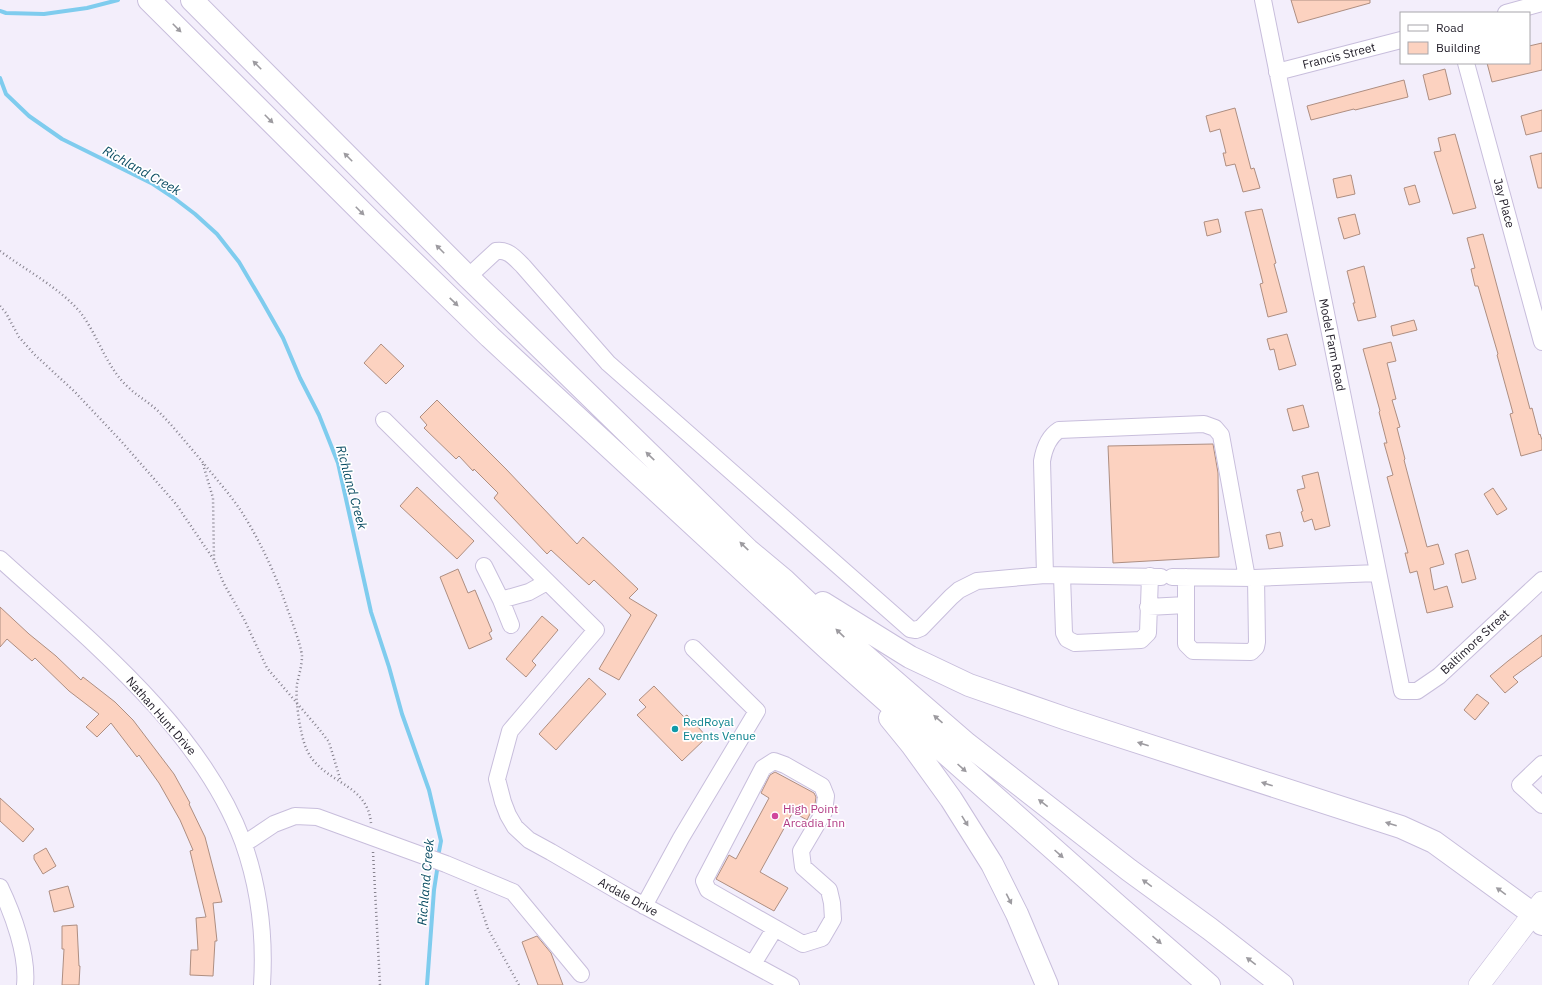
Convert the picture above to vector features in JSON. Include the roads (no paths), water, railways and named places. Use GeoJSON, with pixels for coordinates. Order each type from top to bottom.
{"type":"FeatureCollection","features":[{"type":"Feature","properties":{"kind":"highway"},"geometry":{"type":"LineString","coordinates":[[149,0],[490,338],[828,649],[1113,902],[1209,985]]}},
{"type":"Feature","properties":{"kind":"highway"},"geometry":{"type":"LineString","coordinates":[[192,0],[468,277],[748,550],[784,580],[848,640],[968,744],[1129,870],[1210,929],[1282,985]]}},
{"type":"Feature","properties":{"kind":"highway"},"geometry":{"type":"LineString","coordinates":[[784,580],[910,657],[969,684],[1067,719],[1401,827],[1434,842],[1539,913]]}},
{"type":"Feature","properties":{"kind":"highway"},"geometry":{"type":"LineString","coordinates":[[828,649],[852,682],[886,714],[912,745],[951,799],[992,864],[1017,914],[1047,985]]}},
{"type":"Feature","properties":{"kind":"main road"},"geometry":{"type":"LineString","coordinates":[[1479,985],[1539,913]]}},
{"type":"Feature","properties":{"kind":"street","name":"Model Farm Road"},"geometry":{"type":"LineString","coordinates":[[1263,0],[1402,691]]}},
{"type":"Feature","properties":{"kind":"street"},"geometry":{"type":"LineString","coordinates":[[1510,12],[1542,4]]}},
{"type":"Feature","properties":{"kind":"street","name":"Francis Street"},"geometry":{"type":"LineString","coordinates":[[1277,72],[1400,40]]}},
{"type":"Feature","properties":{"kind":"street","name":"Jay Place"},"geometry":{"type":"LineString","coordinates":[[1466,64],[1542,342]]}},
{"type":"Feature","properties":{"kind":"street"},"geometry":{"type":"LineString","coordinates":[[468,277],[496,251],[501,250],[509,253],[523,266],[608,362],[910,628],[916,630],[921,628],[955,594],[969,584],[977,581],[1045,575],[1251,578],[1378,573]]}},
{"type":"Feature","properties":{"kind":"street"},"geometry":{"type":"LineString","coordinates":[[384,420],[547,582],[529,592],[501,600]]}},
{"type":"Feature","properties":{"kind":"street"},"geometry":{"type":"LineString","coordinates":[[1045,575],[1042,461],[1046,444],[1055,432],[1059,430],[1204,424],[1215,428],[1221,435],[1251,578],[1257,642],[1256,647],[1251,652],[1193,651],[1190,649],[1186,644],[1186,606],[1167,577]]}},
{"type":"Feature","properties":{"kind":"street","name":"Nathan Hunt Drive"},"geometry":{"type":"LineString","coordinates":[[0,559],[95,644],[147,696],[181,736],[208,773],[244,844],[251,868],[260,918],[262,985]]}},
{"type":"Feature","properties":{"kind":"street"},"geometry":{"type":"LineString","coordinates":[[484,566],[501,600],[511,625]]}},
{"type":"Feature","properties":{"kind":"street"},"geometry":{"type":"LineString","coordinates":[[1062,576],[1064,633],[1067,639],[1071,642],[1141,640],[1148,633],[1148,607],[1167,577]]}},
{"type":"Feature","properties":{"kind":"street","name":"Baltimore Street"},"geometry":{"type":"LineString","coordinates":[[1402,691],[1417,691],[1439,676],[1542,580]]}},
{"type":"Feature","properties":{"kind":"street","name":"Ardale Drive"},"geometry":{"type":"LineString","coordinates":[[547,582],[596,630],[510,731],[496,779],[508,815],[515,827],[529,840],[644,906],[791,985]]}},
{"type":"Feature","properties":{"kind":"street"},"geometry":{"type":"LineString","coordinates":[[1148,607],[1186,606]]}},
{"type":"Feature","properties":{"kind":"street"},"geometry":{"type":"LineString","coordinates":[[644,906],[681,838],[757,711],[693,648]]}},
{"type":"Feature","properties":{"kind":"street"},"geometry":{"type":"LineString","coordinates":[[774,761],[785,765],[822,786],[826,796],[824,812],[801,851],[803,867],[829,890],[833,919],[822,938],[803,944],[775,928],[708,890],[704,880],[763,768],[774,761]]}},
{"type":"Feature","properties":{"kind":"street"},"geometry":{"type":"LineString","coordinates":[[1542,764],[1520,785],[1542,805]]}},
{"type":"Feature","properties":{"kind":"street"},"geometry":{"type":"LineString","coordinates":[[244,844],[274,824],[295,816],[317,817],[426,856],[513,892],[581,974]]}},
{"type":"Feature","properties":{"kind":"street"},"geometry":{"type":"LineString","coordinates":[[0,887],[13,914],[22,949],[25,985]]}},
{"type":"Feature","properties":{"kind":"street"},"geometry":{"type":"LineString","coordinates":[[752,964],[775,928]]}},
{"type":"Feature","properties":{"kind":"waterway"},"geometry":{"type":"LineString","coordinates":[[0,11],[6,13],[44,14],[87,8],[118,0]]}},
{"type":"Feature","properties":{"kind":"waterway","name":"Richland Creek"},"geometry":{"type":"LineString","coordinates":[[0,78],[6,94],[29,116],[62,139],[153,184],[195,214],[217,234],[239,262],[283,338],[300,378],[319,415],[338,463],[371,612],[389,667],[402,714],[429,790],[441,841],[438,857]]}},
{"type":"Feature","properties":{"kind":"waterway","name":"Richland Creek"},"geometry":{"type":"LineString","coordinates":[[427,985],[434,890],[438,864]]}},
{"type":"Feature","properties":{"kind":"place","name":"RedRoyal Events Venue"},"geometry":{"type":"Point","coordinates":[675,729]}},
{"type":"Feature","properties":{"kind":"place","name":"High Point Arcadia Inn"},"geometry":{"type":"Point","coordinates":[775,816]}}]}
